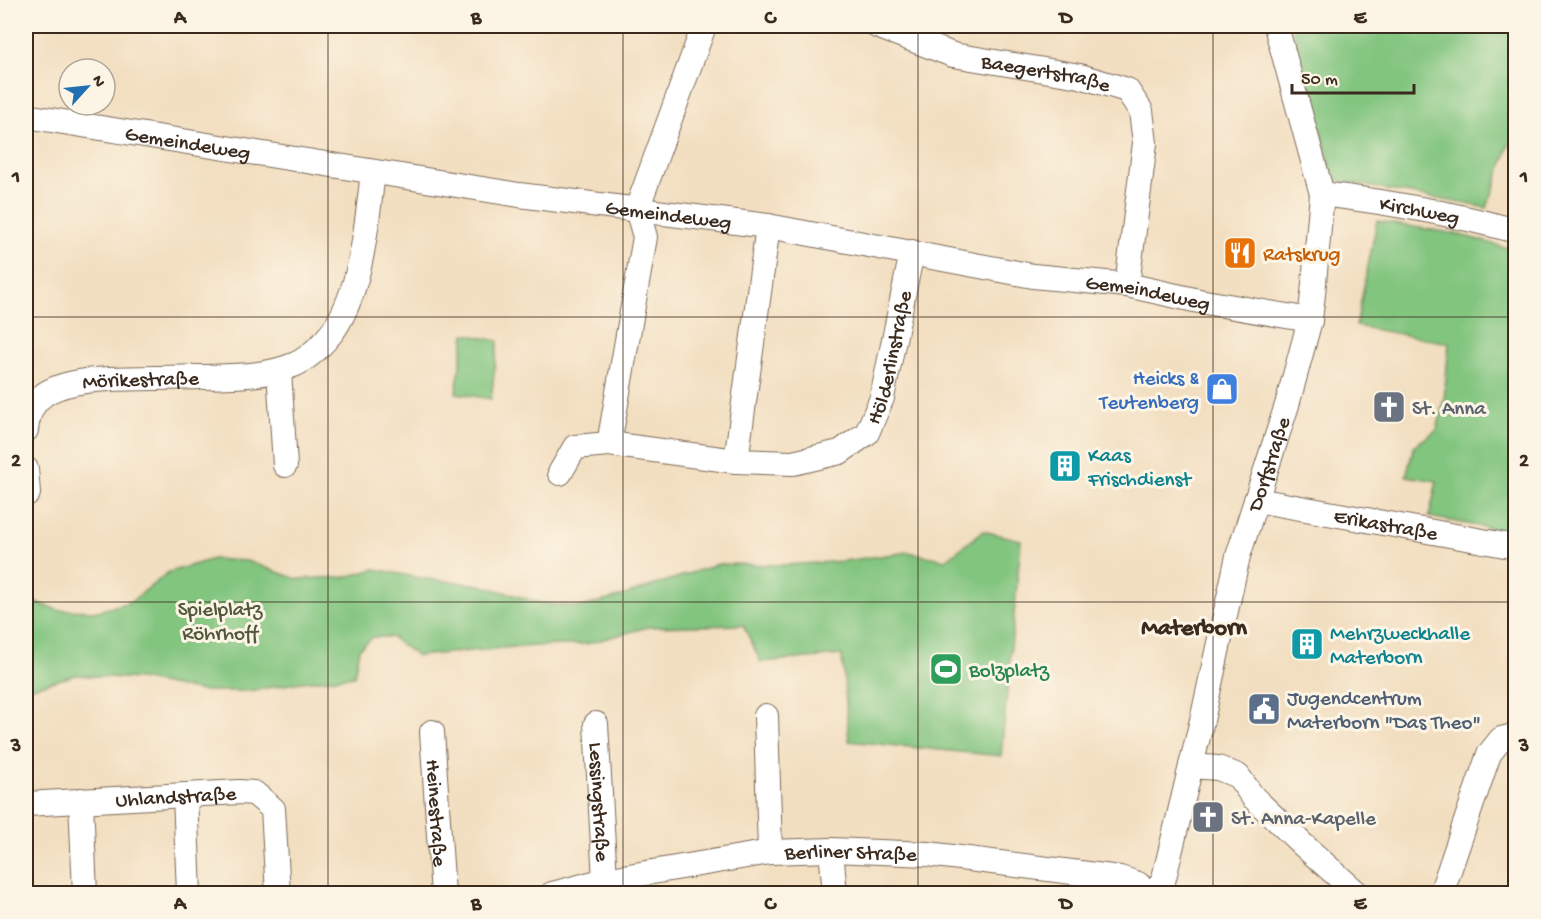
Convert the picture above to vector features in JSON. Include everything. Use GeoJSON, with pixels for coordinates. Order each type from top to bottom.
{"type":"FeatureCollection","features":[{"type":"Feature","properties":{"kind":"street"},"geometry":{"type":"LineString","coordinates":[[609,444],[645,237],[637,209],[704,26]]}},
{"type":"Feature","properties":{"kind":"street","name":"Baegertstraße"},"geometry":{"type":"LineString","coordinates":[[877,26],[953,55],[1080,76],[1126,90],[1141,111],[1145,142],[1126,285]]}},
{"type":"Feature","properties":{"kind":"street","name":"Dorfstraße"},"geometry":{"type":"LineString","coordinates":[[1148,894],[1163,882],[1245,528],[1279,433],[1310,320],[1322,194],[1276,26]]}},
{"type":"Feature","properties":{"kind":"street","name":"Gemeindeweg"},"geometry":{"type":"LineString","coordinates":[[26,116],[519,195],[768,226],[1033,276],[1126,285],[1199,301],[1310,320]]}},
{"type":"Feature","properties":{"kind":"street","name":"Mörikestraße"},"geometry":{"type":"LineString","coordinates":[[26,430],[37,400],[53,390],[83,380],[251,376],[279,371],[310,355],[333,331],[354,284],[363,251],[373,172]]}},
{"type":"Feature","properties":{"kind":"street","name":"Kirchweg"},"geometry":{"type":"LineString","coordinates":[[1322,194],[1392,203],[1466,217],[1515,231]]}},
{"type":"Feature","properties":{"kind":"street"},"geometry":{"type":"LineString","coordinates":[[736,461],[768,226]]}},
{"type":"Feature","properties":{"kind":"street","name":"Hölderlinstraße"},"geometry":{"type":"LineString","coordinates":[[560,473],[575,447],[609,444],[736,461],[794,463],[840,452],[867,433],[882,398],[912,252]]}},
{"type":"Feature","properties":{"kind":"street"},"geometry":{"type":"LineString","coordinates":[[279,371],[285,465]]}},
{"type":"Feature","properties":{"kind":"street"},"geometry":{"type":"LineString","coordinates":[[26,469],[28,493]]}},
{"type":"Feature","properties":{"kind":"street","name":"Erikastraße"},"geometry":{"type":"LineString","coordinates":[[1256,500],[1515,547]]}},
{"type":"Feature","properties":{"kind":"street"},"geometry":{"type":"LineString","coordinates":[[766,716],[770,852]]}},
{"type":"Feature","properties":{"kind":"street","name":"Lessingstraße"},"geometry":{"type":"LineString","coordinates":[[596,724],[605,880]]}},
{"type":"Feature","properties":{"kind":"street","name":"Heinestraße"},"geometry":{"type":"LineString","coordinates":[[432,732],[443,894]]}},
{"type":"Feature","properties":{"kind":"street"},"geometry":{"type":"LineString","coordinates":[[1441,894],[1489,754],[1501,739],[1514,736]]}},
{"type":"Feature","properties":{"kind":"street"},"geometry":{"type":"LineString","coordinates":[[1191,766],[1218,768],[1238,776],[1253,797],[1358,894]]}},
{"type":"Feature","properties":{"kind":"street","name":"Uhlandstraße"},"geometry":{"type":"LineString","coordinates":[[26,804],[254,793],[273,809],[278,894]]}},
{"type":"Feature","properties":{"kind":"street"},"geometry":{"type":"LineString","coordinates":[[185,795],[189,894]]}},
{"type":"Feature","properties":{"kind":"street"},"geometry":{"type":"LineString","coordinates":[[81,800],[85,894]]}},
{"type":"Feature","properties":{"kind":"street"},"geometry":{"type":"LineString","coordinates":[[831,850],[835,894]]}},
{"type":"Feature","properties":{"kind":"street","name":"Berliner Straße"},"geometry":{"type":"LineString","coordinates":[[552,894],[605,880],[770,852],[831,850],[927,854],[1120,878],[1138,884],[1148,894]]}},
{"type":"Feature","properties":{"kind":"green space"},"geometry":{"type":"Polygon","coordinates":[[[1292,26],[1515,26],[1515,128],[1487,208],[1335,180],[1292,26]]]}},
{"type":"Feature","properties":{"kind":"green space"},"geometry":{"type":"Polygon","coordinates":[[[1377,221],[1457,234],[1515,250],[1515,533],[1429,517],[1437,481],[1406,476],[1414,446],[1437,430],[1444,400],[1449,343],[1356,326],[1377,221]]]}},
{"type":"Feature","properties":{"kind":"green space"},"geometry":{"type":"Polygon","coordinates":[[[465,334],[498,341],[491,399],[456,393],[465,334]]]}},
{"type":"Feature","properties":{"kind":"green space","name":"Spielplatz Röhrhoff"},"geometry":{"type":"Polygon","coordinates":[[[983,531],[1021,540],[1001,756],[849,741],[842,655],[761,662],[743,625],[648,627],[586,644],[514,647],[417,656],[391,637],[373,637],[359,649],[354,676],[250,691],[202,691],[139,679],[76,675],[26,689],[26,599],[58,610],[99,611],[132,601],[169,572],[213,559],[247,561],[297,579],[346,577],[375,569],[419,578],[480,585],[541,603],[581,607],[619,597],[718,564],[787,565],[844,561],[908,552],[946,560],[983,531]]]}},
{"type":"Feature","properties":{"kind":"place","name":"Ratskrug"},"geometry":{"type":"Point","coordinates":[1240,253]}},
{"type":"Feature","properties":{"kind":"place","name":"Heicks & Teutenberg"},"geometry":{"type":"Point","coordinates":[1222,389]}},
{"type":"Feature","properties":{"kind":"place","name":"St. Anna"},"geometry":{"type":"Point","coordinates":[1389,407]}},
{"type":"Feature","properties":{"kind":"place","name":"Kaas Frischdienst"},"geometry":{"type":"Point","coordinates":[1065,466]}},
{"type":"Feature","properties":{"kind":"place","name":"Mehrzweckhalle Materborn"},"geometry":{"type":"Point","coordinates":[1307,644]}},
{"type":"Feature","properties":{"kind":"place","name":"Bolzplatz"},"geometry":{"type":"Point","coordinates":[946,669]}},
{"type":"Feature","properties":{"kind":"place","name":"Jugendcentrum Materborn \"Das Theo\""},"geometry":{"type":"Point","coordinates":[1264,709]}},
{"type":"Feature","properties":{"kind":"place","name":"St. Anna-Kapelle"},"geometry":{"type":"Point","coordinates":[1208,817]}},
{"type":"Feature","properties":{"kind":"district","name":"Materborn"},"geometry":{"type":"Point","coordinates":[1194,626]}}]}
